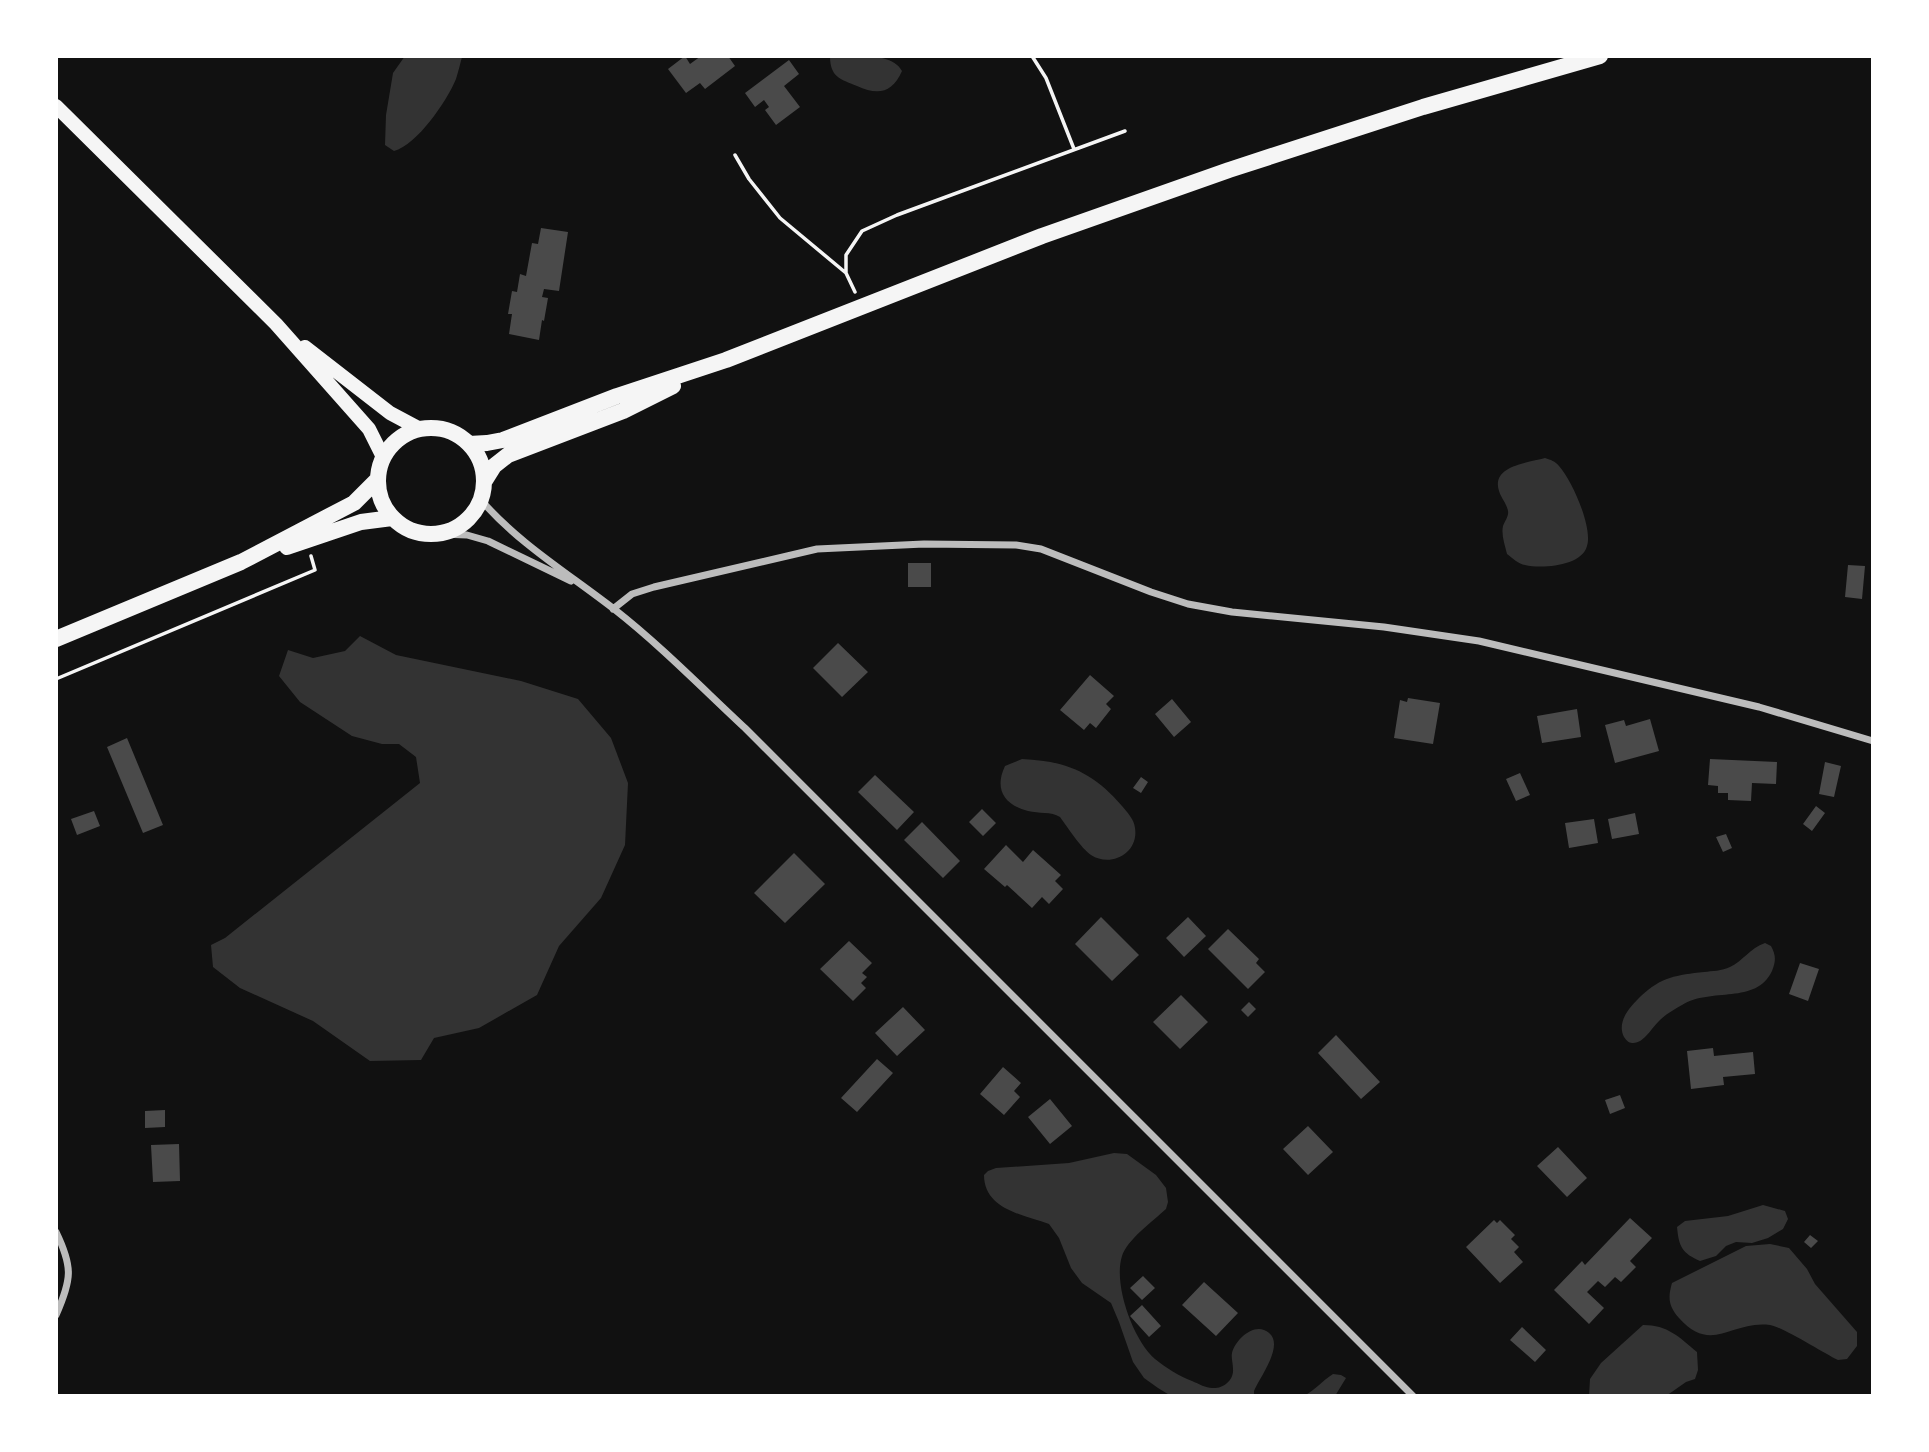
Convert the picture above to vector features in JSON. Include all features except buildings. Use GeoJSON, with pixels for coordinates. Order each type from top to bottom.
{"type":"FeatureCollection","features":[{"type":"Feature","properties":{"kind":"main road"},"geometry":{"type":"LineString","coordinates":[[469,444],[503,440],[617,396],[726,360],[1042,236],[1228,170],[1423,107],[1600,56]]}},
{"type":"Feature","properties":{"kind":"main road"},"geometry":{"type":"LineString","coordinates":[[56,106],[276,324],[369,429],[383,457]]}},
{"type":"Feature","properties":{"kind":"main road"},"geometry":{"type":"LineString","coordinates":[[276,324],[390,413],[420,429]]}},
{"type":"Feature","properties":{"kind":"main road"},"geometry":{"type":"LineString","coordinates":[[484,482],[494,466],[508,455],[623,411],[726,360]]}},
{"type":"Feature","properties":{"kind":"main road"},"geometry":{"type":"LineString","coordinates":[[438,428],[455,434],[469,444],[480,461],[484,482],[481,500],[471,516],[458,527],[441,534],[423,534],[406,529],[392,518],[381,501],[377,480],[383,457],[398,439],[420,429],[438,428]]}},
{"type":"Feature","properties":{"kind":"main road"},"geometry":{"type":"LineString","coordinates":[[241,562],[354,503],[377,480]]}},
{"type":"Feature","properties":{"kind":"main road"},"geometry":{"type":"LineString","coordinates":[[56,639],[241,562],[361,522],[392,518]]}},
{"type":"Feature","properties":{"kind":"street"},"geometry":{"type":"LineString","coordinates":[[481,500],[499,521],[659,646],[1413,1396]]}},
{"type":"Feature","properties":{"kind":"street"},"geometry":{"type":"LineString","coordinates":[[441,534],[467,535],[488,541],[585,588]]}},
{"type":"Feature","properties":{"kind":"street"},"geometry":{"type":"LineString","coordinates":[[613,608],[632,594],[654,587],[817,549],[924,544],[1016,545],[1041,549],[1188,604],[1231,612],[1384,627],[1479,641],[1759,707],[1873,741]]}},
{"type":"Feature","properties":{"kind":"street"},"geometry":{"type":"LineString","coordinates":[[56,1232],[70,1267],[64,1297],[56,1315]]}},
{"type":"Feature","properties":{"kind":"path"},"geometry":{"type":"LineString","coordinates":[[1032,56],[1046,78],[1074,149]]}},
{"type":"Feature","properties":{"kind":"path"},"geometry":{"type":"LineString","coordinates":[[846,273],[846,255],[862,231],[897,215],[1125,131]]}},
{"type":"Feature","properties":{"kind":"path"},"geometry":{"type":"LineString","coordinates":[[735,156],[780,218],[846,273],[862,306]]}},
{"type":"Feature","properties":{"kind":"path"},"geometry":{"type":"LineString","coordinates":[[56,679],[315,570]]}},
{"type":"Feature","properties":{"kind":"shaded area"},"geometry":{"type":"Polygon","coordinates":[[[405,56],[462,57],[456,79],[446,99],[412,140],[394,151],[385,145],[386,115],[393,73],[405,56]]]}},
{"type":"Feature","properties":{"kind":"shaded area"},"geometry":{"type":"Polygon","coordinates":[[[830,56],[880,57],[897,65],[902,71],[889,88],[871,91],[837,76],[832,69],[830,56]]]}},
{"type":"Feature","properties":{"kind":"shaded area"},"geometry":{"type":"Polygon","coordinates":[[[1545,458],[1557,464],[1570,482],[1584,516],[1588,538],[1584,553],[1570,562],[1532,566],[1520,563],[1507,554],[1503,526],[1508,511],[1498,483],[1500,476],[1512,467],[1545,458]]]}},
{"type":"Feature","properties":{"kind":"shaded area"},"geometry":{"type":"Polygon","coordinates":[[[360,636],[396,655],[521,681],[578,699],[611,738],[628,783],[625,845],[601,898],[559,946],[537,995],[479,1028],[434,1038],[421,1060],[370,1061],[313,1021],[240,988],[213,967],[211,945],[225,938],[420,783],[416,757],[399,744],[382,744],[352,736],[300,702],[279,676],[288,650],[313,658],[345,651],[360,636]]]}},
{"type":"Feature","properties":{"kind":"shaded area"},"geometry":{"type":"Polygon","coordinates":[[[1022,759],[1052,762],[1078,770],[1100,785],[1130,816],[1135,828],[1133,845],[1115,859],[1099,859],[1083,848],[1060,817],[1028,811],[1013,805],[1003,795],[1002,774],[1005,766],[1022,759]]]}},
{"type":"Feature","properties":{"kind":"shaded area"},"geometry":{"type":"Polygon","coordinates":[[[1765,943],[1773,949],[1774,964],[1765,981],[1755,988],[1694,1000],[1665,1016],[1640,1041],[1631,1043],[1624,1037],[1622,1025],[1626,1014],[1641,996],[1655,985],[1677,976],[1727,968],[1765,943]]]}},
{"type":"Feature","properties":{"kind":"shaded area"},"geometry":{"type":"Polygon","coordinates":[[[1114,1153],[1127,1154],[1156,1175],[1166,1188],[1168,1202],[1166,1209],[1135,1237],[1122,1256],[1120,1281],[1123,1296],[1139,1339],[1155,1359],[1168,1369],[1202,1386],[1216,1388],[1227,1383],[1232,1377],[1232,1353],[1240,1339],[1254,1330],[1264,1330],[1271,1335],[1273,1350],[1254,1396],[1171,1396],[1144,1378],[1133,1362],[1111,1303],[1082,1283],[1071,1268],[1059,1238],[1049,1224],[1007,1209],[990,1196],[986,1186],[984,1175],[996,1168],[1069,1163],[1114,1153]]]}},
{"type":"Feature","properties":{"kind":"shaded area"},"geometry":{"type":"Polygon","coordinates":[[[1763,1205],[1785,1211],[1788,1219],[1783,1229],[1768,1238],[1752,1243],[1736,1242],[1726,1246],[1716,1256],[1700,1261],[1685,1252],[1680,1244],[1677,1227],[1685,1221],[1728,1216],[1763,1205]]]}},
{"type":"Feature","properties":{"kind":"shaded area"},"geometry":{"type":"Polygon","coordinates":[[[1770,1244],[1789,1248],[1807,1269],[1815,1284],[1857,1332],[1857,1346],[1847,1359],[1838,1360],[1770,1325],[1744,1327],[1722,1334],[1702,1334],[1691,1329],[1675,1314],[1670,1301],[1672,1283],[1746,1246],[1770,1244]]]}},
{"type":"Feature","properties":{"kind":"shaded area"},"geometry":{"type":"Polygon","coordinates":[[[1643,1325],[1666,1330],[1697,1352],[1698,1370],[1695,1379],[1666,1396],[1589,1396],[1590,1379],[1601,1363],[1643,1325]]]}},
{"type":"Feature","properties":{"kind":"shaded area"},"geometry":{"type":"Polygon","coordinates":[[[1333,1374],[1346,1378],[1335,1396],[1304,1396],[1312,1391],[1333,1374]]]}}]}
